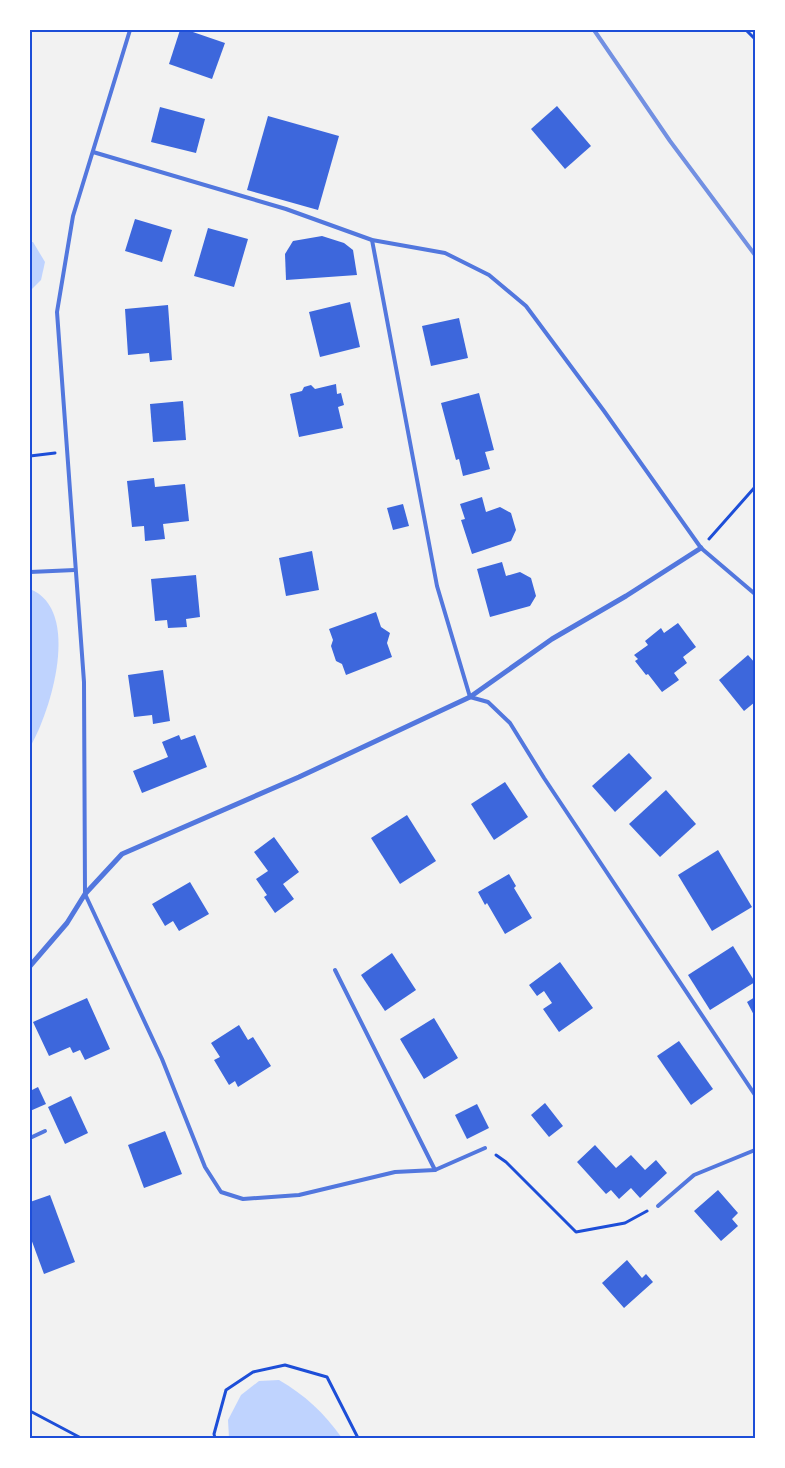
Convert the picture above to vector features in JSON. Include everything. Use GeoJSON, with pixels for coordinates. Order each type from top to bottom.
{"type":"FeatureCollection","features":[{"type":"Feature","properties":{"kind":"street"},"geometry":{"type":"LineString","coordinates":[[30,966],[67,923],[85,894],[122,854],[299,777],[470,697],[552,639],[626,596],[701,548]]}},
{"type":"Feature","properties":{"kind":"lane"},"geometry":{"type":"LineString","coordinates":[[130,30],[73,216],[57,312],[84,682],[85,894],[162,1059],[205,1166],[221,1192],[243,1199],[299,1195],[395,1172],[435,1170],[485,1148]]}},
{"type":"Feature","properties":{"kind":"lane"},"geometry":{"type":"LineString","coordinates":[[93,152],[286,209],[372,240],[445,253],[489,275],[526,306],[604,411],[701,548],[755,594]]}},
{"type":"Feature","properties":{"kind":"lane"},"geometry":{"type":"LineString","coordinates":[[372,240],[437,586],[470,697],[488,702],[510,723],[544,778],[755,1095]]}},
{"type":"Feature","properties":{"kind":"lane"},"geometry":{"type":"LineString","coordinates":[[30,572],[75,570]]}},
{"type":"Feature","properties":{"kind":"lane"},"geometry":{"type":"LineString","coordinates":[[335,970],[435,1170]]}},
{"type":"Feature","properties":{"kind":"lane"},"geometry":{"type":"LineString","coordinates":[[30,1138],[46,1131]]}},
{"type":"Feature","properties":{"kind":"lane"},"geometry":{"type":"LineString","coordinates":[[658,1206],[694,1175],[755,1150]]}},
{"type":"Feature","properties":{"kind":"path"},"geometry":{"type":"LineString","coordinates":[[746,30],[755,39]]}},
{"type":"Feature","properties":{"kind":"path"},"geometry":{"type":"LineString","coordinates":[[30,456],[66,452]]}},
{"type":"Feature","properties":{"kind":"path"},"geometry":{"type":"LineString","coordinates":[[701,548],[755,487]]}},
{"type":"Feature","properties":{"kind":"path"},"geometry":{"type":"LineString","coordinates":[[485,1148],[506,1162],[576,1232],[625,1223],[658,1206]]}},
{"type":"Feature","properties":{"kind":"path"},"geometry":{"type":"LineString","coordinates":[[215,1438],[214,1434],[226,1390],[254,1372],[285,1365],[327,1377],[358,1438]]}},
{"type":"Feature","properties":{"kind":"path"},"geometry":{"type":"LineString","coordinates":[[30,1411],[81,1438]]}},
{"type":"Feature","properties":{"kind":"water"},"geometry":{"type":"Polygon","coordinates":[[[30,242],[33,242],[45,262],[41,280],[30,291],[30,242]]]}},
{"type":"Feature","properties":{"kind":"water"},"geometry":{"type":"Polygon","coordinates":[[[30,589],[46,600],[55,617],[58,639],[53,687],[38,731],[30,747],[30,589]]]}},
{"type":"Feature","properties":{"kind":"water"},"geometry":{"type":"Polygon","coordinates":[[[279,1380],[314,1405],[342,1438],[229,1438],[228,1420],[241,1395],[259,1381],[279,1380]]]}},
{"type":"Feature","properties":{"kind":"building"},"geometry":{"type":"Polygon","coordinates":[[[180,30],[187,30],[225,43],[212,79],[169,64],[180,30]]]}},
{"type":"Feature","properties":{"kind":"building"},"geometry":{"type":"Polygon","coordinates":[[[557,106],[591,146],[565,169],[531,129],[557,106]]]}},
{"type":"Feature","properties":{"kind":"building"},"geometry":{"type":"Polygon","coordinates":[[[160,107],[205,119],[196,153],[151,142],[160,107]]]}},
{"type":"Feature","properties":{"kind":"building"},"geometry":{"type":"Polygon","coordinates":[[[268,116],[339,136],[318,210],[247,190],[268,116]]]}},
{"type":"Feature","properties":{"kind":"building"},"geometry":{"type":"Polygon","coordinates":[[[135,219],[172,230],[162,262],[125,251],[135,219]]]}},
{"type":"Feature","properties":{"kind":"building"},"geometry":{"type":"Polygon","coordinates":[[[208,228],[248,239],[234,287],[194,276],[208,228]]]}},
{"type":"Feature","properties":{"kind":"building"},"geometry":{"type":"Polygon","coordinates":[[[322,236],[344,243],[353,250],[357,275],[286,280],[285,254],[293,241],[322,236]]]}},
{"type":"Feature","properties":{"kind":"building"},"geometry":{"type":"Polygon","coordinates":[[[350,302],[360,347],[320,357],[309,312],[350,302]]]}},
{"type":"Feature","properties":{"kind":"building"},"geometry":{"type":"Polygon","coordinates":[[[168,305],[172,360],[150,362],[149,353],[128,355],[125,309],[168,305]]]}},
{"type":"Feature","properties":{"kind":"building"},"geometry":{"type":"Polygon","coordinates":[[[459,318],[468,358],[431,366],[422,326],[459,318]]]}},
{"type":"Feature","properties":{"kind":"building"},"geometry":{"type":"Polygon","coordinates":[[[336,384],[337,394],[341,393],[344,405],[338,407],[343,428],[299,437],[290,394],[302,391],[304,387],[311,385],[315,389],[336,384]]]}},
{"type":"Feature","properties":{"kind":"building"},"geometry":{"type":"Polygon","coordinates":[[[479,393],[494,450],[485,452],[490,469],[463,476],[459,459],[456,460],[441,403],[479,393]]]}},
{"type":"Feature","properties":{"kind":"building"},"geometry":{"type":"Polygon","coordinates":[[[183,401],[186,440],[153,442],[150,404],[183,401]]]}},
{"type":"Feature","properties":{"kind":"building"},"geometry":{"type":"Polygon","coordinates":[[[154,478],[155,487],[185,484],[189,521],[163,524],[165,539],[145,541],[144,526],[132,527],[127,481],[154,478]]]}},
{"type":"Feature","properties":{"kind":"building"},"geometry":{"type":"Polygon","coordinates":[[[482,497],[486,512],[500,507],[511,513],[516,530],[511,541],[472,554],[461,520],[465,519],[460,504],[482,497]]]}},
{"type":"Feature","properties":{"kind":"building"},"geometry":{"type":"Polygon","coordinates":[[[403,504],[409,526],[393,530],[387,508],[403,504]]]}},
{"type":"Feature","properties":{"kind":"building"},"geometry":{"type":"Polygon","coordinates":[[[312,551],[319,590],[286,596],[279,558],[312,551]]]}},
{"type":"Feature","properties":{"kind":"building"},"geometry":{"type":"Polygon","coordinates":[[[502,562],[506,576],[520,572],[531,578],[536,596],[530,606],[490,617],[477,569],[502,562]]]}},
{"type":"Feature","properties":{"kind":"building"},"geometry":{"type":"Polygon","coordinates":[[[196,575],[200,617],[186,619],[187,627],[168,628],[167,620],[155,621],[151,579],[196,575]]]}},
{"type":"Feature","properties":{"kind":"building"},"geometry":{"type":"Polygon","coordinates":[[[376,612],[381,627],[390,633],[387,643],[392,657],[346,675],[342,664],[336,661],[331,646],[333,640],[329,629],[376,612]]]}},
{"type":"Feature","properties":{"kind":"building"},"geometry":{"type":"Polygon","coordinates":[[[678,623],[696,647],[683,657],[687,663],[674,673],[679,680],[662,692],[635,661],[638,659],[634,655],[648,645],[645,641],[661,628],[664,633],[678,623]]]}},
{"type":"Feature","properties":{"kind":"building"},"geometry":{"type":"Polygon","coordinates":[[[748,655],[755,663],[755,702],[744,711],[719,680],[748,655]]]}},
{"type":"Feature","properties":{"kind":"building"},"geometry":{"type":"Polygon","coordinates":[[[163,670],[170,721],[153,724],[152,715],[134,717],[128,675],[163,670]]]}},
{"type":"Feature","properties":{"kind":"building"},"geometry":{"type":"Polygon","coordinates":[[[179,735],[181,740],[195,735],[207,767],[142,793],[133,771],[168,757],[162,742],[179,735]]]}},
{"type":"Feature","properties":{"kind":"building"},"geometry":{"type":"Polygon","coordinates":[[[629,753],[652,778],[615,812],[592,786],[629,753]]]}},
{"type":"Feature","properties":{"kind":"building"},"geometry":{"type":"Polygon","coordinates":[[[505,782],[528,817],[494,840],[471,804],[505,782]]]}},
{"type":"Feature","properties":{"kind":"building"},"geometry":{"type":"Polygon","coordinates":[[[666,790],[696,824],[660,857],[629,824],[666,790]]]}},
{"type":"Feature","properties":{"kind":"building"},"geometry":{"type":"Polygon","coordinates":[[[407,815],[436,861],[400,884],[371,838],[407,815]]]}},
{"type":"Feature","properties":{"kind":"building"},"geometry":{"type":"Polygon","coordinates":[[[274,837],[299,872],[283,884],[294,899],[275,913],[264,897],[267,895],[256,879],[268,871],[254,852],[274,837]]]}},
{"type":"Feature","properties":{"kind":"building"},"geometry":{"type":"Polygon","coordinates":[[[718,850],[752,907],[712,931],[678,875],[718,850]]]}},
{"type":"Feature","properties":{"kind":"building"},"geometry":{"type":"Polygon","coordinates":[[[509,874],[516,886],[514,888],[532,918],[505,934],[487,903],[485,905],[478,892],[509,874]]]}},
{"type":"Feature","properties":{"kind":"building"},"geometry":{"type":"Polygon","coordinates":[[[190,882],[209,914],[179,931],[173,921],[165,926],[152,904],[190,882]]]}},
{"type":"Feature","properties":{"kind":"building"},"geometry":{"type":"Polygon","coordinates":[[[733,946],[755,982],[710,1010],[688,975],[733,946]]]}},
{"type":"Feature","properties":{"kind":"building"},"geometry":{"type":"Polygon","coordinates":[[[392,953],[416,990],[385,1011],[361,975],[392,953]]]}},
{"type":"Feature","properties":{"kind":"building"},"geometry":{"type":"Polygon","coordinates":[[[560,962],[593,1008],[559,1032],[543,1009],[552,1003],[544,991],[537,996],[529,985],[560,962]]]}},
{"type":"Feature","properties":{"kind":"building"},"geometry":{"type":"Polygon","coordinates":[[[755,997],[755,1017],[747,1002],[755,997]]]}},
{"type":"Feature","properties":{"kind":"building"},"geometry":{"type":"Polygon","coordinates":[[[87,998],[110,1049],[85,1060],[80,1050],[73,1053],[70,1047],[49,1056],[33,1022],[87,998]]]}},
{"type":"Feature","properties":{"kind":"building"},"geometry":{"type":"Polygon","coordinates":[[[434,1018],[458,1058],[424,1079],[400,1039],[434,1018]]]}},
{"type":"Feature","properties":{"kind":"building"},"geometry":{"type":"Polygon","coordinates":[[[239,1025],[248,1040],[253,1037],[271,1066],[238,1087],[235,1081],[229,1085],[214,1060],[220,1057],[211,1043],[239,1025]]]}},
{"type":"Feature","properties":{"kind":"building"},"geometry":{"type":"Polygon","coordinates":[[[679,1041],[713,1089],[691,1105],[657,1056],[679,1041]]]}},
{"type":"Feature","properties":{"kind":"building"},"geometry":{"type":"Polygon","coordinates":[[[38,1087],[46,1104],[30,1111],[30,1091],[38,1087]]]}},
{"type":"Feature","properties":{"kind":"building"},"geometry":{"type":"Polygon","coordinates":[[[71,1096],[88,1133],[65,1144],[48,1107],[71,1096]]]}},
{"type":"Feature","properties":{"kind":"building"},"geometry":{"type":"Polygon","coordinates":[[[545,1103],[563,1126],[549,1137],[531,1115],[545,1103]]]}},
{"type":"Feature","properties":{"kind":"building"},"geometry":{"type":"Polygon","coordinates":[[[477,1104],[489,1128],[467,1139],[455,1115],[477,1104]]]}},
{"type":"Feature","properties":{"kind":"building"},"geometry":{"type":"Polygon","coordinates":[[[165,1131],[182,1174],[144,1188],[128,1145],[165,1131]]]}},
{"type":"Feature","properties":{"kind":"building"},"geometry":{"type":"Polygon","coordinates":[[[595,1145],[616,1168],[631,1155],[645,1170],[656,1160],[667,1173],[640,1198],[631,1188],[619,1199],[611,1190],[606,1194],[577,1162],[595,1145]]]}},
{"type":"Feature","properties":{"kind":"building"},"geometry":{"type":"Polygon","coordinates":[[[718,1190],[738,1213],[732,1219],[738,1226],[721,1241],[694,1211],[718,1190]]]}},
{"type":"Feature","properties":{"kind":"building"},"geometry":{"type":"Polygon","coordinates":[[[50,1195],[75,1262],[44,1274],[30,1236],[30,1202],[50,1195]]]}},
{"type":"Feature","properties":{"kind":"building"},"geometry":{"type":"Polygon","coordinates":[[[627,1260],[642,1278],[646,1274],[653,1282],[624,1308],[602,1283],[627,1260]]]}},
{"type":"Feature","properties":{"kind":"railway"},"geometry":{"type":"LineString","coordinates":[[594,30],[670,141],[755,255]]}}]}
